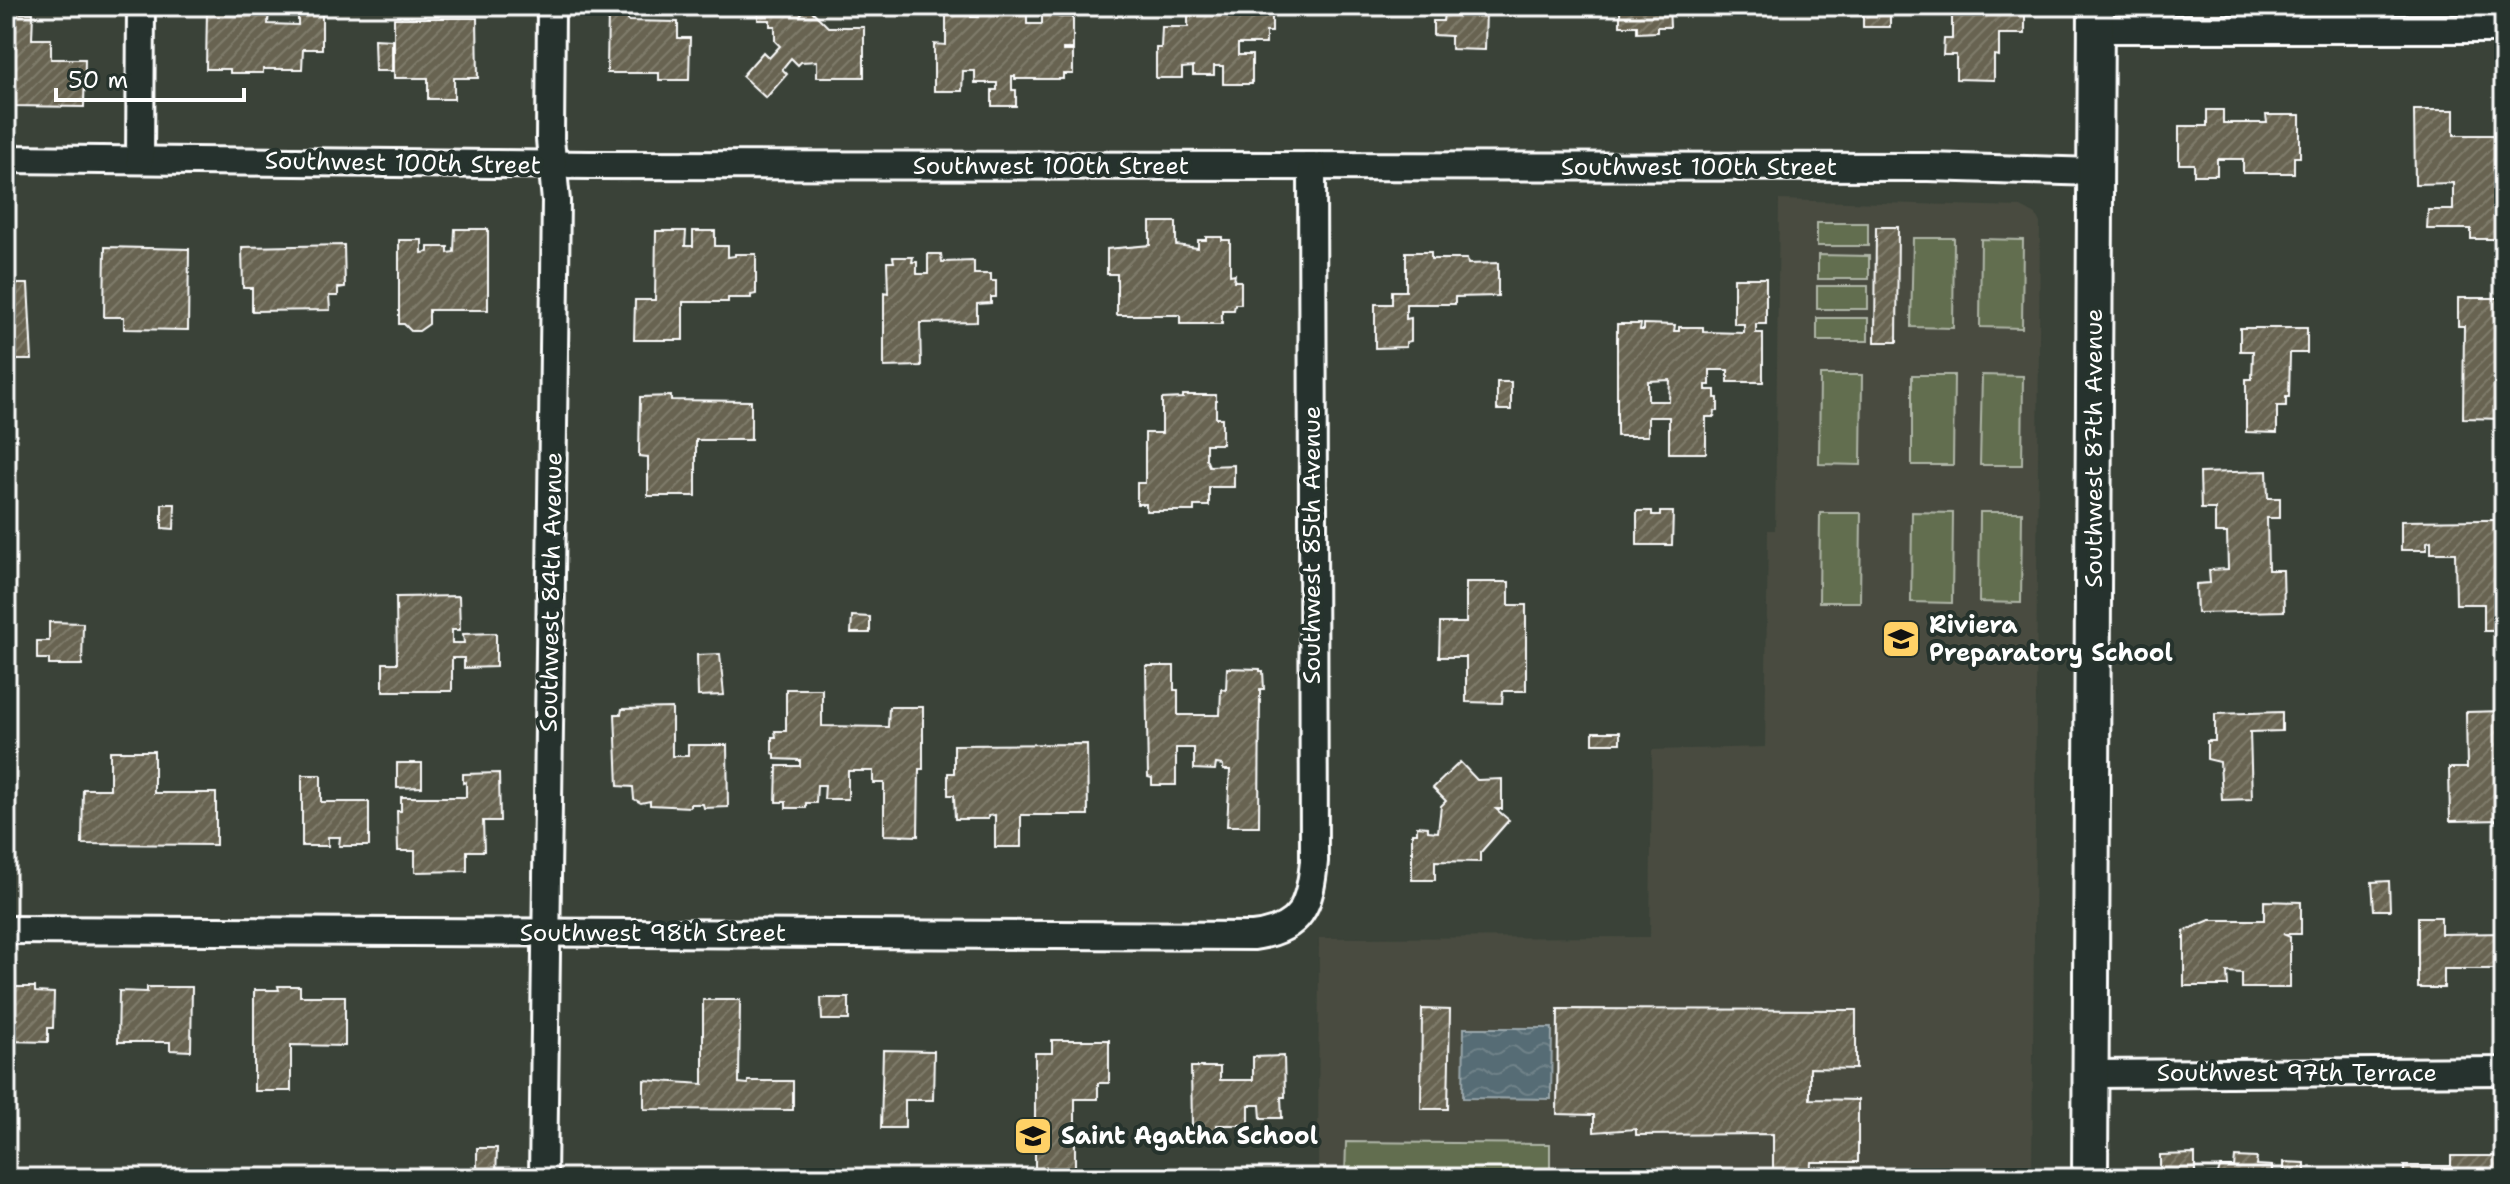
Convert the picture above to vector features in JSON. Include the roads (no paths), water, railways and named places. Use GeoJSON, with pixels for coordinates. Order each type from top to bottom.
{"type":"FeatureCollection","features":[{"type":"Feature","properties":{"kind":"main road","name":"Southwest 87th Avenue"},"geometry":{"type":"LineString","coordinates":[[2090,1178],[2096,18]]}},
{"type":"Feature","properties":{"kind":"street"},"geometry":{"type":"LineString","coordinates":[[140,159],[141,6]]}},
{"type":"Feature","properties":{"kind":"street","name":"Southwest 84th Avenue"},"geometry":{"type":"LineString","coordinates":[[543,1178],[556,201],[550,139],[551,6]]}},
{"type":"Feature","properties":{"kind":"street"},"geometry":{"type":"LineString","coordinates":[[2096,18],[2504,29]]}},
{"type":"Feature","properties":{"kind":"street","name":"Southwest 100th Street"},"geometry":{"type":"LineString","coordinates":[[6,159],[552,164],[1928,167],[2095,172]]}},
{"type":"Feature","properties":{"kind":"street","name":"Southwest 85th Avenue"},"geometry":{"type":"LineString","coordinates":[[1296,920],[1309,892],[1314,861],[1312,167]]}},
{"type":"Feature","properties":{"kind":"street","name":"Southwest 98th Street"},"geometry":{"type":"LineString","coordinates":[[6,930],[1253,936],[1278,931],[1296,920]]}},
{"type":"Feature","properties":{"kind":"street","name":"Southwest 97th Terrace"},"geometry":{"type":"LineString","coordinates":[[2091,1074],[2504,1071]]}},
{"type":"Feature","properties":{"kind":"water"},"geometry":{"type":"Polygon","coordinates":[[[1464,1028],[1552,1028],[1551,1099],[1463,1098],[1464,1028]]]}},
{"type":"Feature","properties":{"kind":"place","name":"Riviera Preparatory School"},"geometry":{"type":"Point","coordinates":[1901,639]}},
{"type":"Feature","properties":{"kind":"place","name":"Saint Agatha School"},"geometry":{"type":"Point","coordinates":[1033,1136]}}]}
